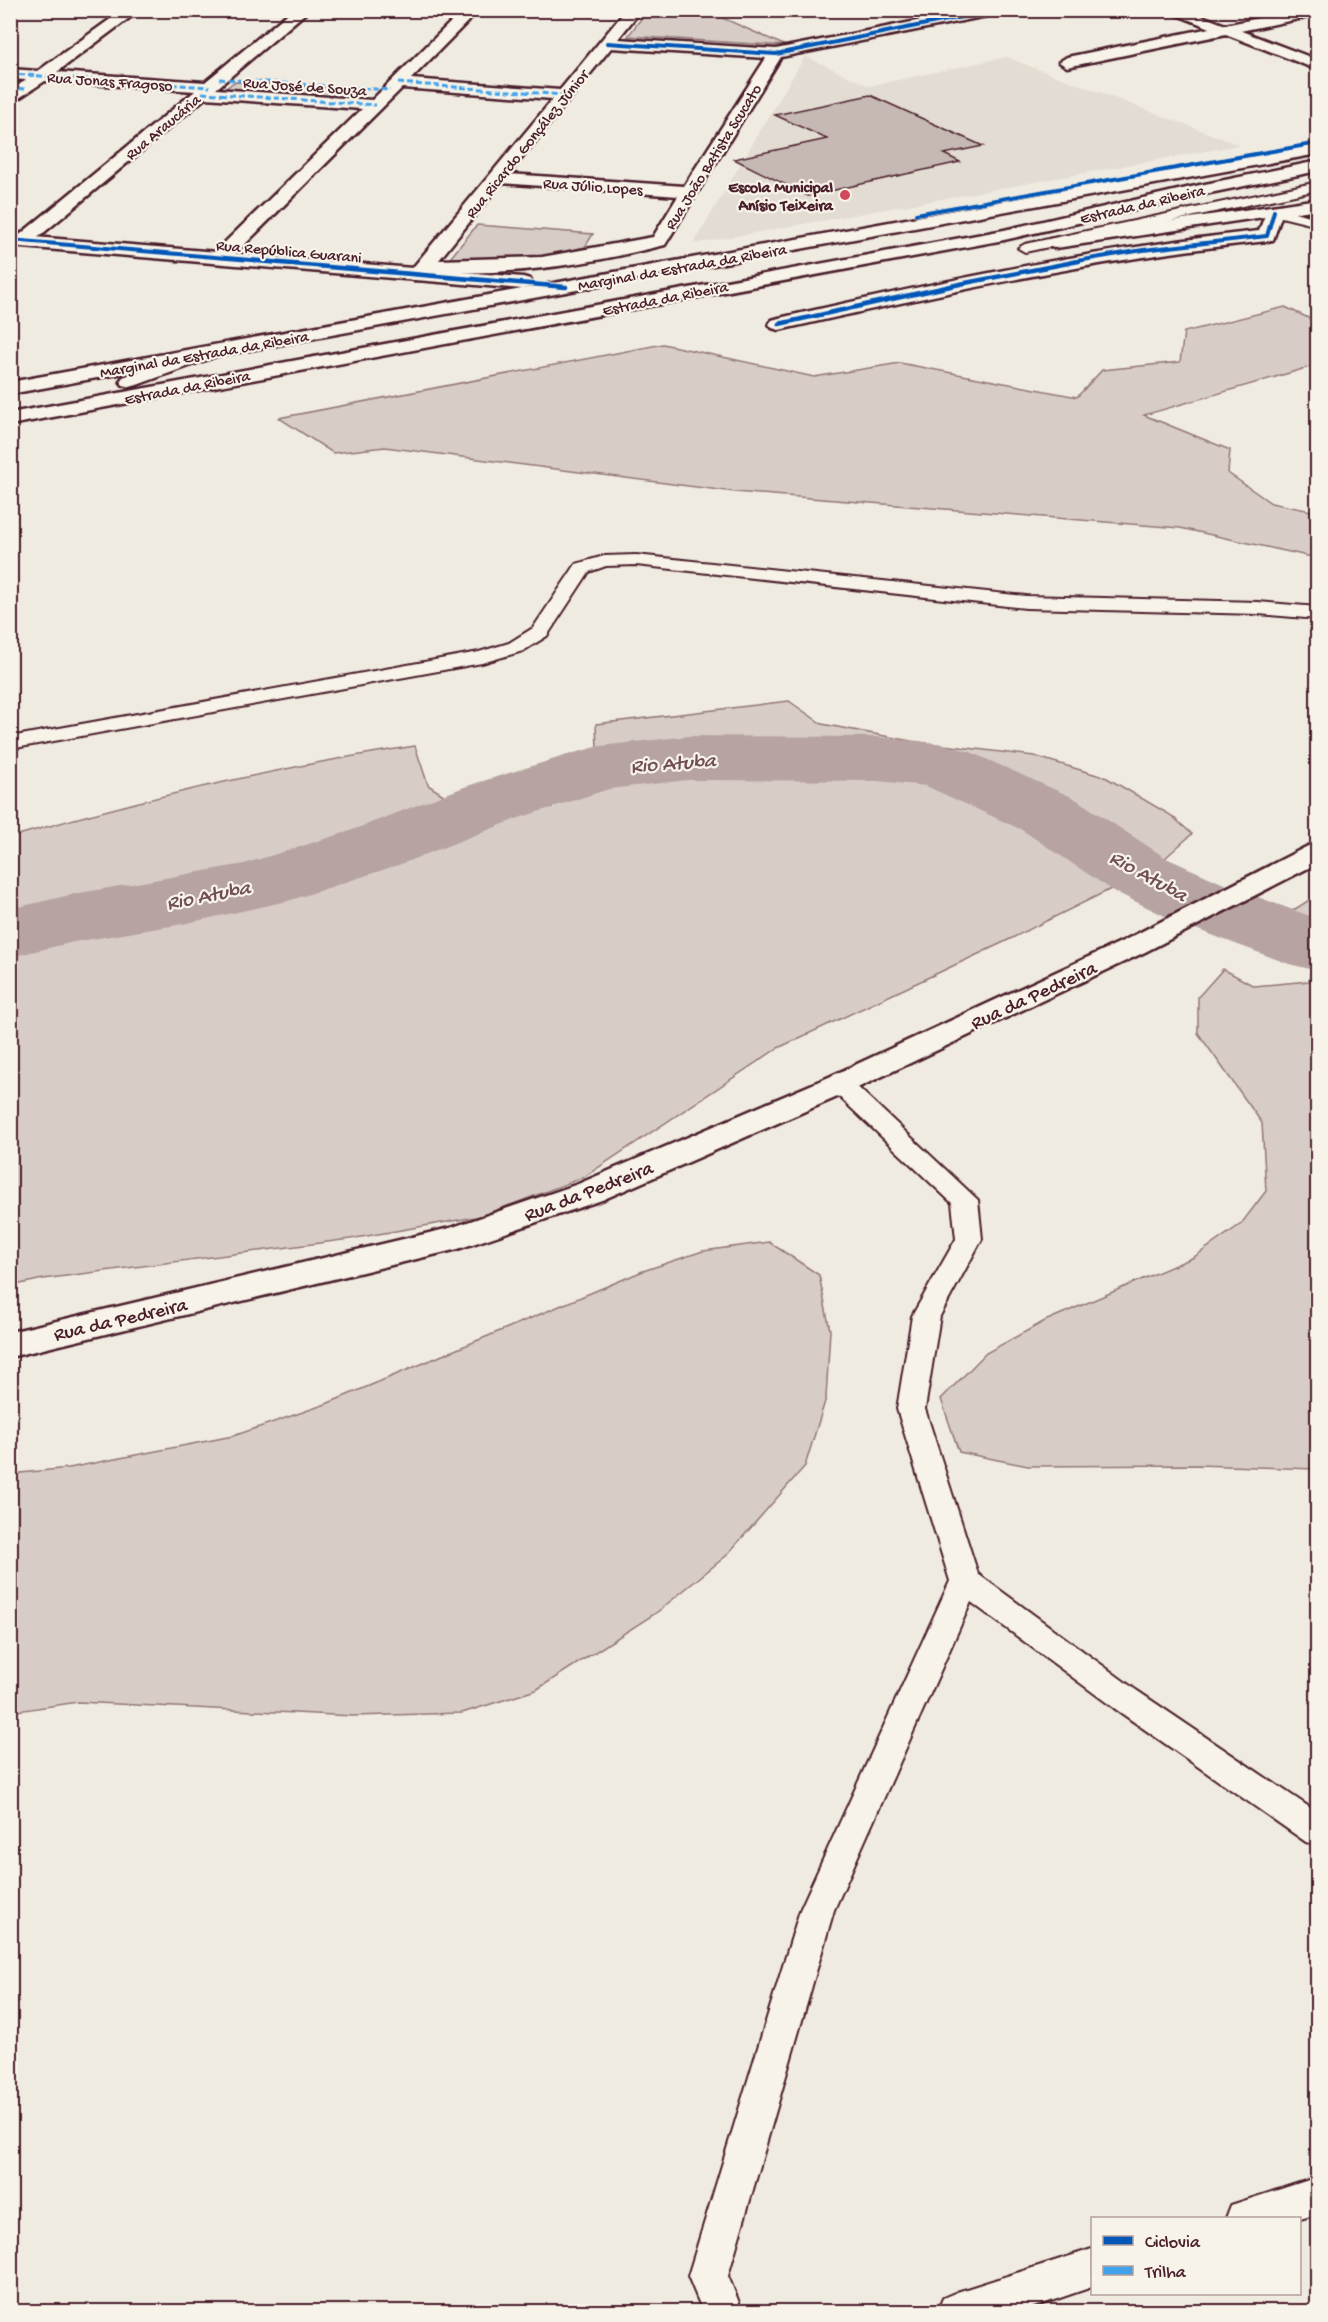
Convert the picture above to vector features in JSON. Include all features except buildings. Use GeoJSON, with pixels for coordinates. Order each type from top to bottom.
{"type":"FeatureCollection","features":[{"type":"Feature","properties":{"kind":"street"},"geometry":{"type":"LineString","coordinates":[[10,99],[18,88],[43,76],[133,10]]}},
{"type":"Feature","properties":{"kind":"street","name":"Rua Araucária"},"geometry":{"type":"LineString","coordinates":[[17,241],[302,10]]}},
{"type":"Feature","properties":{"kind":"street"},"geometry":{"type":"LineString","coordinates":[[220,258],[472,10]]}},
{"type":"Feature","properties":{"kind":"street","name":"Rua Ricardo Gonçález Júnior"},"geometry":{"type":"LineString","coordinates":[[422,270],[634,10]]}},
{"type":"Feature","properties":{"kind":"street"},"geometry":{"type":"LineString","coordinates":[[607,43],[776,54],[997,10]]}},
{"type":"Feature","properties":{"kind":"street"},"geometry":{"type":"LineString","coordinates":[[1171,10],[1317,64]]}},
{"type":"Feature","properties":{"kind":"street"},"geometry":{"type":"LineString","coordinates":[[1067,62],[1317,11]]}},
{"type":"Feature","properties":{"kind":"street","name":"Rua João Batista Scucato"},"geometry":{"type":"LineString","coordinates":[[422,270],[542,263],[659,241],[776,54]]}},
{"type":"Feature","properties":{"kind":"street","name":"Rua Jonas Fragoso"},"geometry":{"type":"LineString","coordinates":[[10,74],[210,86],[376,105]]}},
{"type":"Feature","properties":{"kind":"street","name":"Rua José de Souza"},"geometry":{"type":"LineString","coordinates":[[210,86],[394,87],[565,95]]}},
{"type":"Feature","properties":{"kind":"street","name":"Marginal da Estrada da Ribeira"},"geometry":{"type":"LineString","coordinates":[[10,388],[692,266],[1317,149]]}},
{"type":"Feature","properties":{"kind":"street","name":"Estrada da Ribeira"},"geometry":{"type":"LineString","coordinates":[[10,419],[1004,235],[1188,192],[1317,166]]}},
{"type":"Feature","properties":{"kind":"street","name":"Rua Júlio Lopes"},"geometry":{"type":"LineString","coordinates":[[497,178],[689,192]]}},
{"type":"Feature","properties":{"kind":"street","name":"Estrada da Ribeira"},"geometry":{"type":"LineString","coordinates":[[827,287],[1025,248],[1317,204]]}},
{"type":"Feature","properties":{"kind":"street"},"geometry":{"type":"LineString","coordinates":[[779,324],[965,281],[1063,263],[1166,246],[1268,236],[1274,211]]}},
{"type":"Feature","properties":{"kind":"street","name":"Rua República Guarani"},"geometry":{"type":"LineString","coordinates":[[17,241],[220,258],[422,270],[566,287]]}},
{"type":"Feature","properties":{"kind":"street","name":"Rua República Guarani"},"geometry":{"type":"LineString","coordinates":[[422,270],[458,288],[460,295],[456,302],[446,309]]}},
{"type":"Feature","properties":{"kind":"street"},"geometry":{"type":"LineString","coordinates":[[47,412],[207,352]]}},
{"type":"Feature","properties":{"kind":"street","name":"Rua da Pedreira"},"geometry":{"type":"LineString","coordinates":[[10,1345],[458,1238],[590,1192],[840,1084],[1135,946],[1317,852]]}},
{"type":"Feature","properties":{"kind":"lane"},"geometry":{"type":"LineString","coordinates":[[1025,248],[1317,186]]}},
{"type":"Feature","properties":{"kind":"lane"},"geometry":{"type":"LineString","coordinates":[[1004,235],[1293,192]]}},
{"type":"Feature","properties":{"kind":"lane"},"geometry":{"type":"LineString","coordinates":[[1274,211],[1317,222]]}},
{"type":"Feature","properties":{"kind":"lane"},"geometry":{"type":"LineString","coordinates":[[10,743],[482,657],[516,647],[540,632],[582,568],[604,561],[636,560],[1026,602],[1258,608],[1317,613]]}},
{"type":"Feature","properties":{"kind":"lane"},"geometry":{"type":"LineString","coordinates":[[840,1084],[965,1200],[969,1239],[926,1316],[911,1409],[965,1581],[1125,1700],[1317,1832]]}},
{"type":"Feature","properties":{"kind":"lane"},"geometry":{"type":"LineString","coordinates":[[723,2312],[708,2276],[817,1910],[965,1581]]}},
{"type":"Feature","properties":{"kind":"lane"},"geometry":{"type":"LineString","coordinates":[[1248,2217],[1317,2195]]}},
{"type":"Feature","properties":{"kind":"lane"},"geometry":{"type":"LineString","coordinates":[[957,2312],[1091,2268]]}},
{"type":"Feature","properties":{"kind":"shaded area"},"geometry":{"type":"Polygon","coordinates":[[[647,11],[707,11],[786,46],[628,36],[647,11]]]}},
{"type":"Feature","properties":{"kind":"shaded area","name":"Escola Municipal Anísio Teixeira"},"geometry":{"type":"Polygon","coordinates":[[[805,56],[869,86],[1006,57],[1240,145],[693,244],[805,56]]]}},
{"type":"Feature","properties":{"kind":"shaded area"},"geometry":{"type":"Polygon","coordinates":[[[234,82],[360,90],[350,101],[221,92],[234,82]]]}},
{"type":"Feature","properties":{"kind":"shaded area"},"geometry":{"type":"Polygon","coordinates":[[[477,225],[593,234],[585,247],[528,260],[447,262],[477,225]]]}},
{"type":"Feature","properties":{"kind":"shaded area"},"geometry":{"type":"Polygon","coordinates":[[[1285,307],[1317,322],[1317,365],[1144,415],[1230,450],[1228,473],[1271,503],[1317,512],[1317,558],[1180,528],[735,492],[385,447],[333,453],[279,418],[663,344],[814,377],[900,363],[1077,397],[1102,370],[1180,362],[1184,332],[1285,307]]]}},
{"type":"Feature","properties":{"kind":"shaded area"},"geometry":{"type":"Polygon","coordinates":[[[789,701],[822,724],[911,741],[1034,756],[1107,778],[1172,816],[1192,834],[1164,859],[1115,887],[778,1048],[584,1177],[481,1216],[350,1239],[43,1279],[11,1286],[11,837],[111,809],[212,785],[415,746],[428,785],[451,800],[521,814],[552,807],[598,773],[596,724],[789,701]]]}},
{"type":"Feature","properties":{"kind":"shaded area"},"geometry":{"type":"Polygon","coordinates":[[[1317,895],[1317,938],[1288,929],[1281,918],[1317,895]]]}},
{"type":"Feature","properties":{"kind":"shaded area"},"geometry":{"type":"Polygon","coordinates":[[[1317,940],[1317,1469],[1198,1465],[1028,1466],[959,1452],[941,1399],[986,1353],[1045,1321],[1194,1257],[1241,1224],[1266,1191],[1262,1123],[1198,1033],[1198,997],[1223,969],[1254,986],[1309,981],[1317,940]]]}},
{"type":"Feature","properties":{"kind":"shaded area"},"geometry":{"type":"Polygon","coordinates":[[[769,1242],[819,1275],[830,1330],[826,1398],[805,1466],[726,1556],[656,1613],[536,1690],[462,1713],[353,1716],[78,1702],[11,1712],[11,1474],[69,1468],[233,1436],[326,1404],[643,1271],[703,1251],[769,1242]]]}},
{"type":"Feature","properties":{"kind":"waterway","name":"Rio Atuba"},"geometry":{"type":"LineString","coordinates":[[10,933],[74,918],[183,900],[260,884],[374,848],[493,802],[600,768],[688,758],[877,759],[942,766],[1048,814],[1139,874],[1205,905],[1318,947]]}},
{"type":"Feature","properties":{"kind":"marked path"},"geometry":{"type":"LineString","coordinates":[[10,74],[210,87]]}},
{"type":"Feature","properties":{"kind":"marked path"},"geometry":{"type":"LineString","coordinates":[[219,79],[390,90]]}},
{"type":"Feature","properties":{"kind":"marked path"},"geometry":{"type":"LineString","coordinates":[[398,83],[565,95]]}},
{"type":"Feature","properties":{"kind":"marked path"},"geometry":{"type":"LineString","coordinates":[[10,88],[25,89]]}},
{"type":"Feature","properties":{"kind":"marked path"},"geometry":{"type":"LineString","coordinates":[[202,93],[376,105]]}},
{"type":"Feature","properties":{"kind":"cycle path"},"geometry":{"type":"LineString","coordinates":[[607,43],[776,54],[997,10]]}},
{"type":"Feature","properties":{"kind":"cycle path"},"geometry":{"type":"LineString","coordinates":[[916,214],[1318,143]]}},
{"type":"Feature","properties":{"kind":"cycle path"},"geometry":{"type":"LineString","coordinates":[[779,324],[1021,271],[1143,250],[1267,236],[1274,211]]}},
{"type":"Feature","properties":{"kind":"cycle path"},"geometry":{"type":"LineString","coordinates":[[10,240],[566,287]]}},
{"type":"Feature","properties":{"kind":"place","name":"Escola Municipal Anísio Teixeira"},"geometry":{"type":"Point","coordinates":[845,195]}}]}
